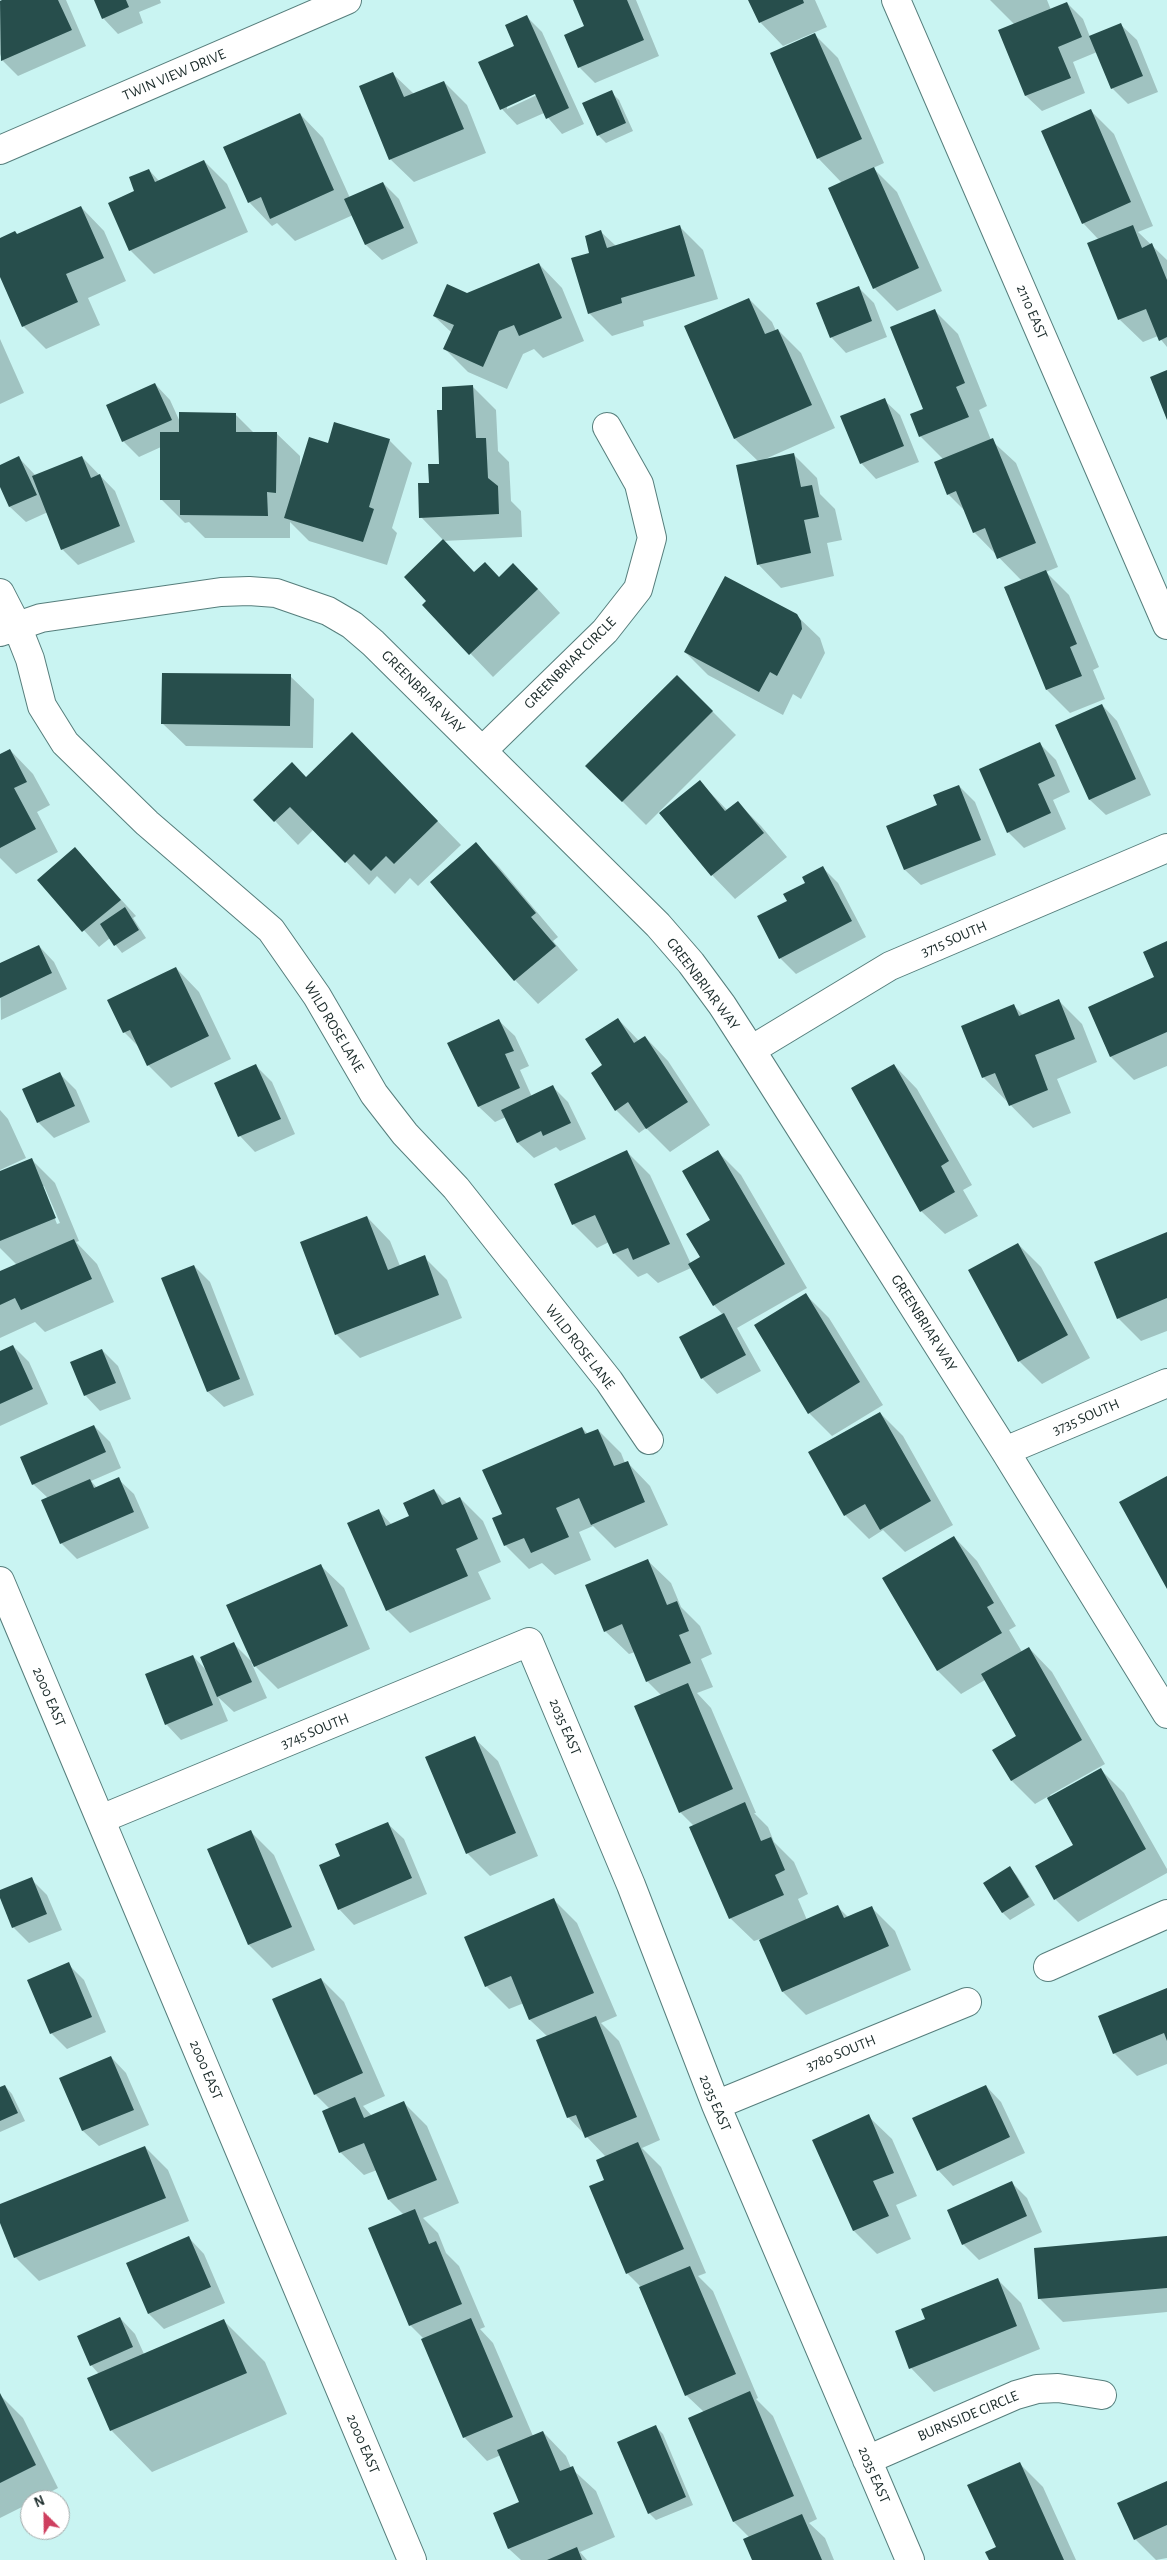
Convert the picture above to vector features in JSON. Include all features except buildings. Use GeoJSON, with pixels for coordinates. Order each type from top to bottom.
{"type":"FeatureCollection","features":[{"type":"Feature","properties":{"kind":"street","name":"TWIN VIEW DRIVE"},"geometry":{"type":"LineString","coordinates":[[0,150],[347,0]]}},
{"type":"Feature","properties":{"kind":"street","name":"2110 EAST"},"geometry":{"type":"LineString","coordinates":[[896,0],[1167,624]]}},
{"type":"Feature","properties":{"kind":"street","name":"GREENBRIAR CIRCLE"},"geometry":{"type":"LineString","coordinates":[[482,751],[605,631],[638,589],[652,538],[639,484],[607,427]]}},
{"type":"Feature","properties":{"kind":"street","name":"GREENBRIAR WAY"},"geometry":{"type":"LineString","coordinates":[[9,629],[41,618],[221,592],[267,592],[302,600],[328,611],[352,625],[373,642],[658,925],[712,991],[1005,1451],[1167,1714]]}},
{"type":"Feature","properties":{"kind":"street","name":"WILD ROSE LANE"},"geometry":{"type":"LineString","coordinates":[[0,593],[9,629],[30,659],[42,706],[66,743],[147,823],[271,930],[317,996],[374,1094],[405,1134],[456,1188],[609,1381],[649,1440]]}},
{"type":"Feature","properties":{"kind":"street","name":"3715 SOUTH"},"geometry":{"type":"LineString","coordinates":[[751,1050],[890,966],[1167,848]]}},
{"type":"Feature","properties":{"kind":"street","name":"3735 SOUTH"},"geometry":{"type":"LineString","coordinates":[[1005,1451],[1167,1383]]}},
{"type":"Feature","properties":{"kind":"street","name":"2000 EAST"},"geometry":{"type":"LineString","coordinates":[[0,1581],[412,2560]]}},
{"type":"Feature","properties":{"kind":"street","name":"3745 SOUTH"},"geometry":{"type":"LineString","coordinates":[[101,1819],[529,1642]]}},
{"type":"Feature","properties":{"kind":"street","name":"2035 EAST"},"geometry":{"type":"LineString","coordinates":[[529,1642],[631,1885],[716,2105],[910,2560]]}},
{"type":"Feature","properties":{"kind":"street"},"geometry":{"type":"LineString","coordinates":[[1048,1966],[1167,1914]]}},
{"type":"Feature","properties":{"kind":"street","name":"3780 SOUTH"},"geometry":{"type":"LineString","coordinates":[[716,2105],[967,2002]]}},
{"type":"Feature","properties":{"kind":"street","name":"BURNSIDE CIRCLE"},"geometry":{"type":"LineString","coordinates":[[867,2460],[1016,2395],[1037,2389],[1058,2388],[1102,2395]]}}]}
